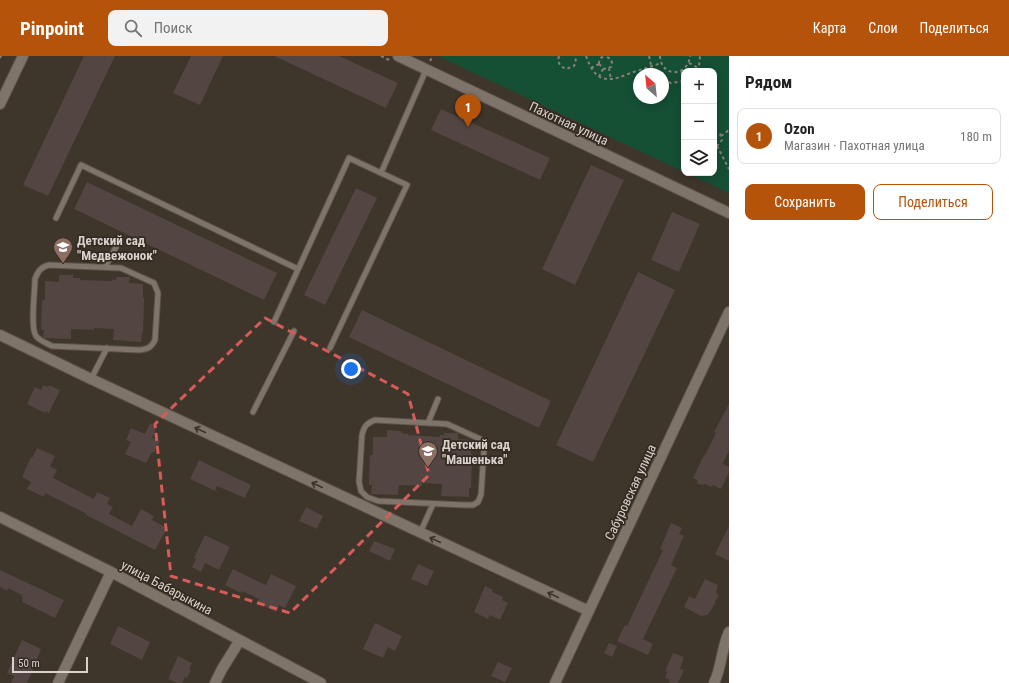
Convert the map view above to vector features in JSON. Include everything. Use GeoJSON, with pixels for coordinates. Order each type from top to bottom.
{"type":"FeatureCollection","features":[{"type":"Feature","properties":{"kind":"street"},"geometry":{"type":"LineString","coordinates":[[0,104],[23,56]]}},
{"type":"Feature","properties":{"kind":"street","name":"Пахотная улица"},"geometry":{"type":"LineString","coordinates":[[398,56],[729,213]]}},
{"type":"Feature","properties":{"kind":"street","name":"Сабуровская улица"},"geometry":{"type":"LineString","coordinates":[[555,683],[729,312]]}},
{"type":"Feature","properties":{"kind":"street"},"geometry":{"type":"LineString","coordinates":[[0,335],[91,379],[589,611]]}},
{"type":"Feature","properties":{"kind":"street","name":"улица Бабарыкина"},"geometry":{"type":"LineString","coordinates":[[0,517],[111,572],[321,683]]}},
{"type":"Feature","properties":{"kind":"street"},"geometry":{"type":"LineString","coordinates":[[58,683],[111,572]]}},
{"type":"Feature","properties":{"kind":"street"},"geometry":{"type":"LineString","coordinates":[[714,683],[718,675],[724,642],[729,632]]}},
{"type":"Feature","properties":{"kind":"street"},"geometry":{"type":"LineString","coordinates":[[215,683],[240,640]]}},
{"type":"Feature","properties":{"kind":"lane"},"geometry":{"type":"LineString","coordinates":[[381,173],[426,70]]}},
{"type":"Feature","properties":{"kind":"lane"},"geometry":{"type":"LineString","coordinates":[[274,322],[349,158],[407,185],[330,348]]}},
{"type":"Feature","properties":{"kind":"lane"},"geometry":{"type":"LineString","coordinates":[[56,218],[81,165],[298,269]]}},
{"type":"Feature","properties":{"kind":"lane"},"geometry":{"type":"LineString","coordinates":[[105,267],[116,247]]}},
{"type":"Feature","properties":{"kind":"lane"},"geometry":{"type":"LineString","coordinates":[[49,265],[121,268],[154,283],[158,293],[155,340],[152,346],[147,349],[139,350],[107,348],[52,346],[41,341],[35,335],[33,326],[35,279],[37,272],[42,267],[49,265]]}},
{"type":"Feature","properties":{"kind":"lane"},"geometry":{"type":"LineString","coordinates":[[254,412],[294,331]]}},
{"type":"Feature","properties":{"kind":"lane"},"geometry":{"type":"LineString","coordinates":[[91,379],[107,348]]}},
{"type":"Feature","properties":{"kind":"lane"},"geometry":{"type":"LineString","coordinates":[[428,423],[438,399]]}},
{"type":"Feature","properties":{"kind":"lane"},"geometry":{"type":"LineString","coordinates":[[375,420],[447,424],[480,439],[484,449],[481,495],[478,502],[473,505],[465,506],[433,504],[378,501],[367,497],[361,491],[359,482],[362,435],[363,428],[368,423],[375,420]]}},
{"type":"Feature","properties":{"kind":"lane"},"geometry":{"type":"LineString","coordinates":[[420,533],[433,504]]}},
{"type":"Feature","properties":{"kind":"path"},"geometry":{"type":"LineString","coordinates":[[559,56],[559,65],[566,69],[574,66],[576,56]]}},
{"type":"Feature","properties":{"kind":"path"},"geometry":{"type":"LineString","coordinates":[[586,56],[591,69],[599,77],[611,80],[621,78],[628,74],[661,63]]}},
{"type":"Feature","properties":{"kind":"path"},"geometry":{"type":"LineString","coordinates":[[591,69],[599,64],[601,57],[605,56],[611,59],[612,63],[609,68],[611,80]]}},
{"type":"Feature","properties":{"kind":"path"},"geometry":{"type":"LineString","coordinates":[[649,56],[651,66]]}},
{"type":"Feature","properties":{"kind":"path"},"geometry":{"type":"LineString","coordinates":[[660,56],[661,63],[666,70],[670,72],[681,71]]}},
{"type":"Feature","properties":{"kind":"path"},"geometry":{"type":"LineString","coordinates":[[684,68],[689,63],[690,56]]}},
{"type":"Feature","properties":{"kind":"path"},"geometry":{"type":"LineString","coordinates":[[689,63],[698,68],[700,56]]}},
{"type":"Feature","properties":{"kind":"path"},"geometry":{"type":"LineString","coordinates":[[599,64],[603,68],[609,68]]}},
{"type":"Feature","properties":{"kind":"path"},"geometry":{"type":"LineString","coordinates":[[599,77],[603,68]]}},
{"type":"Feature","properties":{"kind":"path"},"geometry":{"type":"LineString","coordinates":[[669,82],[681,81]]}},
{"type":"Feature","properties":{"kind":"path"},"geometry":{"type":"LineString","coordinates":[[729,130],[721,136],[720,143],[717,146],[729,170]]}},
{"type":"Feature","properties":{"kind":"path"},"geometry":{"type":"LineString","coordinates":[[717,132],[721,136]]}},
{"type":"Feature","properties":{"kind":"highlighted area"},"geometry":{"type":"Polygon","coordinates":[[[265,318],[408,394],[429,475],[290,613],[171,576],[155,424],[265,318]]]}},
{"type":"Feature","properties":{"kind":"green space"},"geometry":{"type":"Polygon","coordinates":[[[438,56],[729,56],[729,193],[693,176],[717,176],[717,68],[681,68],[681,171],[438,56]]]}},
{"type":"Feature","properties":{"kind":"building"},"geometry":{"type":"Polygon","coordinates":[[[84,56],[115,56],[48,196],[23,185],[84,56]]]}},
{"type":"Feature","properties":{"kind":"building"},"geometry":{"type":"Polygon","coordinates":[[[191,56],[223,56],[200,105],[173,93],[191,56]]]}},
{"type":"Feature","properties":{"kind":"building"},"geometry":{"type":"Polygon","coordinates":[[[274,56],[339,56],[398,83],[386,108],[274,56]]]}},
{"type":"Feature","properties":{"kind":"building"},"geometry":{"type":"Polygon","coordinates":[[[441,109],[550,158],[540,180],[431,130],[441,109]]]}},
{"type":"Feature","properties":{"kind":"building"},"geometry":{"type":"Polygon","coordinates":[[[591,165],[624,180],[575,285],[542,269],[591,165]]]}},
{"type":"Feature","properties":{"kind":"building"},"geometry":{"type":"Polygon","coordinates":[[[87,182],[277,273],[264,300],[74,209],[87,182]]]}},
{"type":"Feature","properties":{"kind":"building"},"geometry":{"type":"Polygon","coordinates":[[[356,188],[377,198],[325,305],[304,295],[356,188]]]}},
{"type":"Feature","properties":{"kind":"building"},"geometry":{"type":"Polygon","coordinates":[[[672,212],[700,224],[679,272],[651,260],[672,212]]]}},
{"type":"Feature","properties":{"kind":"building"},"geometry":{"type":"Polygon","coordinates":[[[638,272],[675,290],[593,462],[556,445],[638,272]]]}},
{"type":"Feature","properties":{"kind":"building"},"geometry":{"type":"Polygon","coordinates":[[[59,275],[73,275],[73,278],[80,278],[80,280],[112,281],[112,279],[116,280],[116,277],[130,277],[129,283],[143,284],[143,332],[141,342],[113,340],[114,329],[71,329],[71,339],[43,337],[44,330],[41,330],[42,300],[45,300],[45,281],[59,282],[59,275]]]}},
{"type":"Feature","properties":{"kind":"building"},"geometry":{"type":"Polygon","coordinates":[[[362,310],[551,401],[539,428],[349,337],[362,310]]]}},
{"type":"Feature","properties":{"kind":"building"},"geometry":{"type":"Polygon","coordinates":[[[43,385],[48,387],[49,385],[60,390],[49,413],[46,411],[45,413],[27,404],[35,387],[41,390],[43,385]]]}},
{"type":"Feature","properties":{"kind":"building"},"geometry":{"type":"Polygon","coordinates":[[[729,404],[729,450],[723,464],[729,467],[729,472],[721,489],[713,485],[712,487],[705,484],[698,484],[697,480],[693,478],[716,433],[714,432],[729,404]]]}},
{"type":"Feature","properties":{"kind":"building"},"geometry":{"type":"Polygon","coordinates":[[[150,423],[157,427],[152,438],[160,441],[154,453],[152,452],[146,463],[125,454],[131,442],[126,440],[131,428],[145,434],[150,423]]]}},
{"type":"Feature","properties":{"kind":"building"},"geometry":{"type":"Polygon","coordinates":[[[387,430],[401,431],[401,433],[408,435],[440,437],[440,435],[444,435],[444,433],[458,433],[458,439],[471,440],[471,488],[469,488],[469,497],[441,496],[442,484],[422,483],[422,486],[399,485],[398,495],[371,494],[372,485],[369,485],[370,455],[373,455],[373,437],[387,437],[387,430]]]}},
{"type":"Feature","properties":{"kind":"building"},"geometry":{"type":"Polygon","coordinates":[[[37,448],[55,456],[50,466],[57,470],[53,478],[94,499],[97,492],[110,498],[107,504],[113,507],[109,514],[132,526],[141,509],[154,516],[152,520],[167,528],[155,550],[45,493],[44,497],[27,489],[31,482],[22,477],[37,448]]]}},
{"type":"Feature","properties":{"kind":"building"},"geometry":{"type":"Polygon","coordinates":[[[199,460],[251,485],[245,498],[217,486],[215,491],[190,479],[199,460]]]}},
{"type":"Feature","properties":{"kind":"building"},"geometry":{"type":"Polygon","coordinates":[[[306,507],[323,516],[317,529],[299,521],[306,507]]]}},
{"type":"Feature","properties":{"kind":"building"},"geometry":{"type":"Polygon","coordinates":[[[671,523],[682,528],[679,534],[684,536],[671,565],[677,568],[643,639],[653,644],[648,655],[617,641],[625,625],[627,626],[663,550],[660,549],[671,523]]]}},
{"type":"Feature","properties":{"kind":"building"},"geometry":{"type":"Polygon","coordinates":[[[729,526],[729,561],[715,554],[729,526]]]}},
{"type":"Feature","properties":{"kind":"building"},"geometry":{"type":"Polygon","coordinates":[[[205,535],[230,547],[219,570],[205,563],[201,572],[192,567],[196,559],[194,558],[205,535]]]}},
{"type":"Feature","properties":{"kind":"building"},"geometry":{"type":"Polygon","coordinates":[[[374,541],[395,549],[390,561],[369,551],[374,541]]]}},
{"type":"Feature","properties":{"kind":"building"},"geometry":{"type":"Polygon","coordinates":[[[418,564],[434,571],[427,586],[411,579],[418,564]]]}},
{"type":"Feature","properties":{"kind":"building"},"geometry":{"type":"Polygon","coordinates":[[[233,569],[266,585],[271,574],[296,586],[285,608],[279,605],[276,612],[258,603],[259,599],[242,591],[241,593],[225,585],[233,569]]]}},
{"type":"Feature","properties":{"kind":"building"},"geometry":{"type":"Polygon","coordinates":[[[0,570],[64,600],[55,618],[22,602],[22,595],[8,588],[7,591],[0,587],[0,570]]]}},
{"type":"Feature","properties":{"kind":"building"},"geometry":{"type":"Polygon","coordinates":[[[705,579],[718,585],[716,593],[719,595],[708,615],[701,616],[684,607],[689,596],[695,599],[705,579]]]}},
{"type":"Feature","properties":{"kind":"building"},"geometry":{"type":"Polygon","coordinates":[[[485,586],[493,590],[492,592],[503,597],[502,600],[508,603],[500,620],[490,615],[488,619],[474,612],[485,586]]]}},
{"type":"Feature","properties":{"kind":"building"},"geometry":{"type":"Polygon","coordinates":[[[375,623],[402,636],[395,651],[388,647],[383,658],[363,649],[375,623]]]}},
{"type":"Feature","properties":{"kind":"building"},"geometry":{"type":"Polygon","coordinates":[[[118,626],[150,642],[142,660],[110,644],[118,626]]]}},
{"type":"Feature","properties":{"kind":"building"},"geometry":{"type":"Polygon","coordinates":[[[22,640],[41,649],[27,683],[11,683],[14,676],[7,673],[22,640]]]}},
{"type":"Feature","properties":{"kind":"building"},"geometry":{"type":"Polygon","coordinates":[[[609,643],[617,646],[612,657],[604,653],[609,643]]]}},
{"type":"Feature","properties":{"kind":"building"},"geometry":{"type":"Polygon","coordinates":[[[673,653],[684,657],[680,669],[684,670],[678,683],[669,683],[670,680],[665,678],[667,672],[665,671],[673,653]]]}},
{"type":"Feature","properties":{"kind":"building"},"geometry":{"type":"Polygon","coordinates":[[[178,656],[192,663],[189,669],[191,670],[187,678],[185,677],[182,683],[177,683],[168,679],[178,656]]]}},
{"type":"Feature","properties":{"kind":"building"},"geometry":{"type":"Polygon","coordinates":[[[498,662],[512,668],[505,682],[491,676],[498,662]]]}},
{"type":"Feature","properties":{"kind":"place","name":"Ozon"},"geometry":{"type":"Point","coordinates":[468,127]}},
{"type":"Feature","properties":{"kind":"place","name":"Детский сад \"Медвежонок\""},"geometry":{"type":"Point","coordinates":[63,264]}},
{"type":"Feature","properties":{"kind":"place","name":"Детский сад \"Машенька\""},"geometry":{"type":"Point","coordinates":[428,468]}}]}
